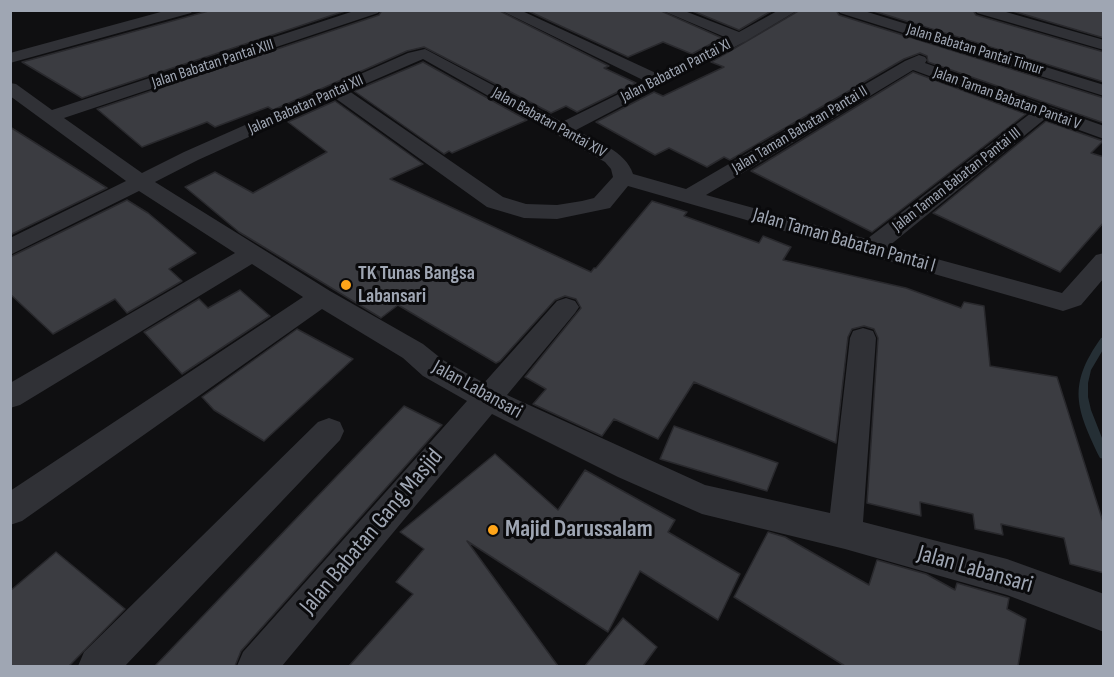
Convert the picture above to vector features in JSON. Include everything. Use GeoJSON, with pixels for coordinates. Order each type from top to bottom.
{"type":"FeatureCollection","features":[{"type":"Feature","properties":{"kind":"street"},"geometry":{"type":"LineString","coordinates":[[10,58],[186,10]]}},
{"type":"Feature","properties":{"kind":"street","name":"Jalan Babatan Pantai XIII"},"geometry":{"type":"LineString","coordinates":[[52,116],[373,10]]}},
{"type":"Feature","properties":{"kind":"street"},"geometry":{"type":"LineString","coordinates":[[507,10],[658,81]]}},
{"type":"Feature","properties":{"kind":"street"},"geometry":{"type":"LineString","coordinates":[[668,10],[741,38]]}},
{"type":"Feature","properties":{"kind":"street","name":"Jalan Babatan Pantai XI"},"geometry":{"type":"LineString","coordinates":[[561,130],[791,10]]}},
{"type":"Feature","properties":{"kind":"street","name":"Jalan Babatan Pantai Timur"},"geometry":{"type":"LineString","coordinates":[[845,10],[1104,91]]}},
{"type":"Feature","properties":{"kind":"street"},"geometry":{"type":"LineString","coordinates":[[982,10],[1104,45]]}},
{"type":"Feature","properties":{"kind":"street"},"geometry":{"type":"LineString","coordinates":[[116,13],[138,23]]}},
{"type":"Feature","properties":{"kind":"street","name":"Jalan Babatan Pantai XII"},"geometry":{"type":"LineString","coordinates":[[10,248],[191,156],[422,54]]}},
{"type":"Feature","properties":{"kind":"street","name":"Jalan Babatan Pantai XIV"},"geometry":{"type":"LineString","coordinates":[[337,91],[495,202],[524,211],[557,212],[602,203],[624,178],[621,167],[612,158],[422,54]]}},
{"type":"Feature","properties":{"kind":"street","name":"Jalan Taman Babatan Pantai V"},"geometry":{"type":"LineString","coordinates":[[915,62],[1104,133]]}},
{"type":"Feature","properties":{"kind":"street","name":"Jalan Taman Babatan Pantai II"},"geometry":{"type":"LineString","coordinates":[[688,196],[915,62]]}},
{"type":"Feature","properties":{"kind":"street","name":"Jalan Labansari"},"geometry":{"type":"LineString","coordinates":[[10,88],[52,116],[139,182],[321,297],[412,351],[433,368],[486,398],[629,467],[702,499],[845,533],[1007,577],[1104,613]]}},
{"type":"Feature","properties":{"kind":"street","name":"Jalan Taman Babatan Pantai III"},"geometry":{"type":"LineString","coordinates":[[871,248],[1043,111]]}},
{"type":"Feature","properties":{"kind":"street","name":"Jalan Taman Babatan Pantai I"},"geometry":{"type":"LineString","coordinates":[[624,178],[1064,302],[1072,299],[1104,261]]}},
{"type":"Feature","properties":{"kind":"street"},"geometry":{"type":"LineString","coordinates":[[10,397],[252,253]]}},
{"type":"Feature","properties":{"kind":"street"},"geometry":{"type":"LineString","coordinates":[[10,510],[321,297]]}},
{"type":"Feature","properties":{"kind":"street","name":"Jalan Babatan Gang Masjid"},"geometry":{"type":"LineString","coordinates":[[257,666],[566,307]]}},
{"type":"Feature","properties":{"kind":"street"},"geometry":{"type":"LineString","coordinates":[[845,533],[863,338]]}},
{"type":"Feature","properties":{"kind":"street"},"geometry":{"type":"LineString","coordinates":[[98,666],[329,431]]}},
{"type":"Feature","properties":{"kind":"building"},"geometry":{"type":"Polygon","coordinates":[[[212,10],[348,10],[82,98],[22,62],[212,10]]]}},
{"type":"Feature","properties":{"kind":"building"},"geometry":{"type":"Polygon","coordinates":[[[382,10],[498,10],[609,66],[604,68],[636,83],[577,112],[566,106],[551,113],[424,47],[407,51],[273,110],[268,107],[215,127],[207,122],[142,147],[97,109],[379,15],[382,10]]]}},
{"type":"Feature","properties":{"kind":"building"},"geometry":{"type":"Polygon","coordinates":[[[526,10],[659,10],[722,38],[692,54],[663,42],[628,57],[526,10]]]}},
{"type":"Feature","properties":{"kind":"building"},"geometry":{"type":"Polygon","coordinates":[[[690,10],[773,10],[739,30],[690,10]]]}},
{"type":"Feature","properties":{"kind":"building"},"geometry":{"type":"Polygon","coordinates":[[[800,10],[836,10],[839,15],[1104,98],[1104,123],[928,62],[927,56],[920,53],[904,59],[730,160],[724,157],[707,167],[669,148],[655,155],[596,122],[654,92],[663,96],[724,67],[711,62],[800,10]]]}},
{"type":"Feature","properties":{"kind":"building"},"geometry":{"type":"Polygon","coordinates":[[[870,10],[973,10],[976,15],[1104,52],[1104,82],[870,10]]]}},
{"type":"Feature","properties":{"kind":"building"},"geometry":{"type":"Polygon","coordinates":[[[1009,10],[1104,10],[1104,38],[1009,10]]]}},
{"type":"Feature","properties":{"kind":"building"},"geometry":{"type":"Polygon","coordinates":[[[423,62],[527,120],[452,153],[449,151],[444,154],[354,91],[423,62]]]}},
{"type":"Feature","properties":{"kind":"building"},"geometry":{"type":"Polygon","coordinates":[[[913,72],[1026,114],[872,232],[751,171],[913,72]]]}},
{"type":"Feature","properties":{"kind":"building"},"geometry":{"type":"Polygon","coordinates":[[[335,101],[423,164],[390,179],[591,272],[652,201],[687,212],[684,216],[759,243],[763,236],[791,247],[783,260],[906,288],[961,308],[964,302],[984,306],[990,366],[1057,377],[1104,525],[1104,573],[1070,564],[1064,538],[1001,524],[1003,535],[975,529],[973,514],[920,502],[921,516],[867,503],[878,338],[874,329],[864,326],[852,329],[848,337],[836,443],[694,382],[658,439],[614,419],[602,436],[533,404],[546,389],[525,377],[581,308],[576,299],[565,296],[555,300],[496,363],[398,305],[381,318],[239,232],[185,187],[215,172],[253,193],[327,152],[288,122],[335,101]]]}},
{"type":"Feature","properties":{"kind":"building"},"geometry":{"type":"Polygon","coordinates":[[[1046,121],[1103,141],[1091,153],[1104,157],[1104,222],[1060,272],[933,213],[1046,121]]]}},
{"type":"Feature","properties":{"kind":"building"},"geometry":{"type":"Polygon","coordinates":[[[10,127],[107,188],[10,235],[10,127]]]}},
{"type":"Feature","properties":{"kind":"building"},"geometry":{"type":"Polygon","coordinates":[[[127,200],[148,213],[196,253],[169,269],[182,281],[127,313],[115,299],[53,334],[10,294],[10,257],[127,200]]]}},
{"type":"Feature","properties":{"kind":"building"},"geometry":{"type":"Polygon","coordinates":[[[240,290],[270,316],[182,374],[144,332],[199,299],[208,308],[240,290]]]}},
{"type":"Feature","properties":{"kind":"building"},"geometry":{"type":"Polygon","coordinates":[[[297,329],[353,359],[264,441],[214,410],[202,397],[297,329]]]}},
{"type":"Feature","properties":{"kind":"building"},"geometry":{"type":"Polygon","coordinates":[[[404,406],[442,425],[241,651],[235,666],[155,666],[404,406]]]}},
{"type":"Feature","properties":{"kind":"building"},"geometry":{"type":"Polygon","coordinates":[[[674,426],[778,463],[767,491],[660,459],[674,426]]]}},
{"type":"Feature","properties":{"kind":"building"},"geometry":{"type":"Polygon","coordinates":[[[495,454],[558,510],[585,470],[675,520],[668,532],[740,574],[718,620],[640,571],[608,632],[467,541],[558,666],[349,666],[413,594],[396,582],[424,549],[400,532],[495,454]]]}},
{"type":"Feature","properties":{"kind":"building"},"geometry":{"type":"Polygon","coordinates":[[[768,532],[785,537],[869,585],[877,560],[926,574],[955,590],[957,583],[1009,598],[1007,609],[1026,619],[1018,666],[845,666],[734,597],[768,532]]]}},
{"type":"Feature","properties":{"kind":"building"},"geometry":{"type":"Polygon","coordinates":[[[56,552],[125,609],[69,666],[10,666],[10,591],[56,552]]]}},
{"type":"Feature","properties":{"kind":"building"},"geometry":{"type":"Polygon","coordinates":[[[623,618],[657,647],[643,666],[585,666],[623,618]]]}},
{"type":"Feature","properties":{"kind":"waterway"},"geometry":{"type":"LineString","coordinates":[[1104,340],[1093,355],[1087,370],[1083,397],[1090,424],[1104,455]]}},
{"type":"Feature","properties":{"kind":"place","name":"TK Tunas Bangsa Labansari"},"geometry":{"type":"Point","coordinates":[346,285]}},
{"type":"Feature","properties":{"kind":"place","name":"Majid Darussalam"},"geometry":{"type":"Point","coordinates":[493,530]}}]}
